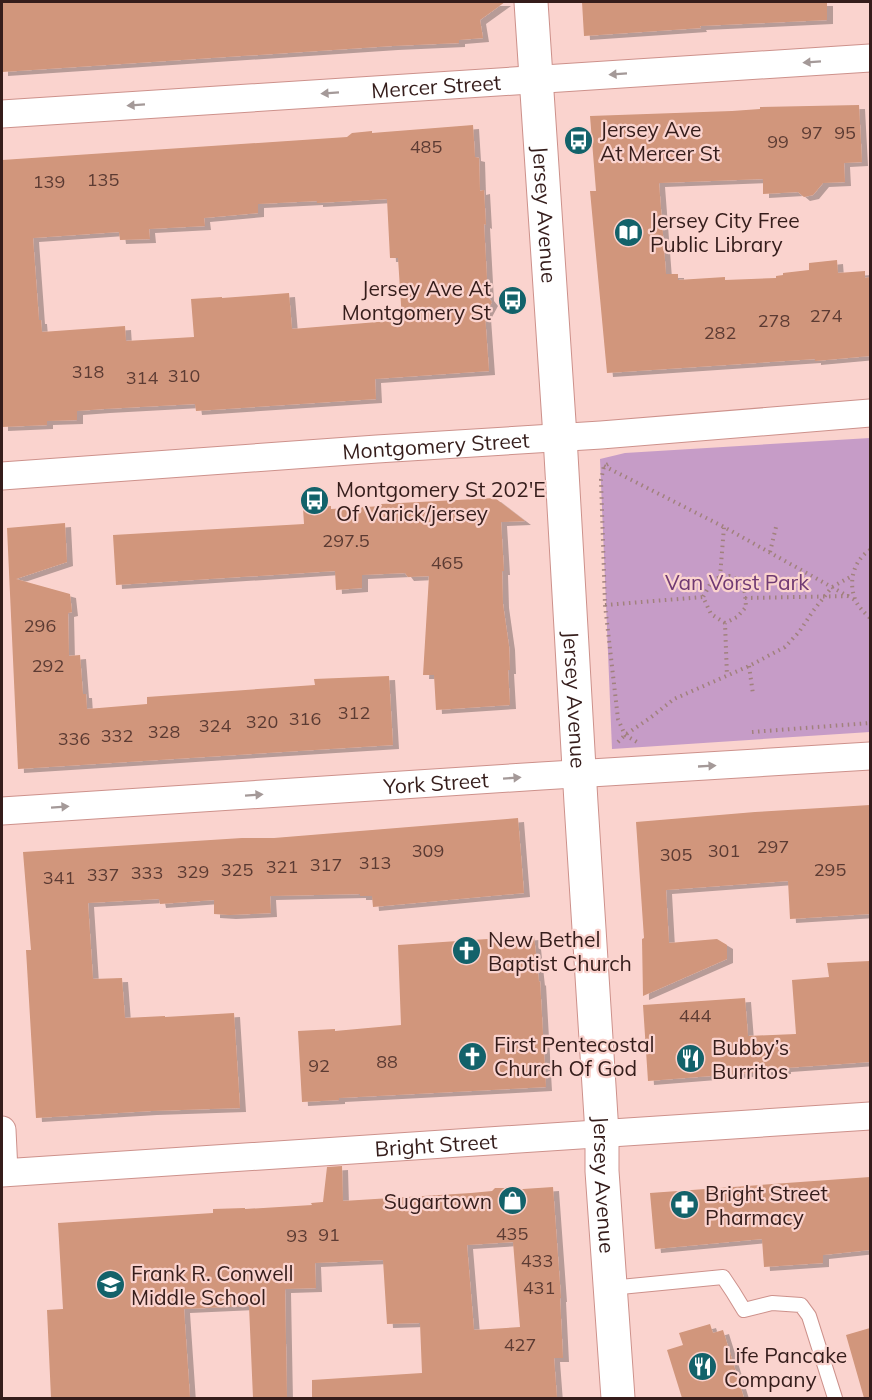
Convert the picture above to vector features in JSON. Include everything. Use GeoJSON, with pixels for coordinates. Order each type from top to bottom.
{"type":"FeatureCollection","features":[{"type":"Feature","properties":{"kind":"street","name":"Jersey Avenue"},"geometry":{"type":"LineString","coordinates":[[531,2],[561,437],[579,774],[602,1133],[602,1171],[618,1398]]}},
{"type":"Feature","properties":{"kind":"street","name":"Mercer Street"},"geometry":{"type":"LineString","coordinates":[[2,114],[870,58]]}},
{"type":"Feature","properties":{"kind":"street","name":"Montgomery Street"},"geometry":{"type":"LineString","coordinates":[[2,476],[601,435],[870,413]]}},
{"type":"Feature","properties":{"kind":"street","name":"York Street"},"geometry":{"type":"LineString","coordinates":[[2,811],[870,756]]}},
{"type":"Feature","properties":{"kind":"street","name":"Bright Street"},"geometry":{"type":"LineString","coordinates":[[3,1172],[870,1116]]}},
{"type":"Feature","properties":{"kind":"street"},"geometry":{"type":"LineString","coordinates":[[2,1130],[3,1172]]}},
{"type":"Feature","properties":{"kind":"lane"},"geometry":{"type":"LineString","coordinates":[[610,1288],[723,1277],[744,1310],[772,1303],[801,1305],[809,1316],[835,1398]]}},
{"type":"Feature","properties":{"kind":"path"},"geometry":{"type":"LineString","coordinates":[[648,741],[636,742],[625,735],[618,719],[605,605],[601,480],[604,466],[724,527],[850,596],[870,618]]}},
{"type":"Feature","properties":{"kind":"path"},"geometry":{"type":"LineString","coordinates":[[720,577],[724,527]]}},
{"type":"Feature","properties":{"kind":"path"},"geometry":{"type":"LineString","coordinates":[[770,552],[776,527]]}},
{"type":"Feature","properties":{"kind":"path"},"geometry":{"type":"LineString","coordinates":[[855,600],[852,576],[857,564],[870,550]]}},
{"type":"Feature","properties":{"kind":"path"},"geometry":{"type":"LineString","coordinates":[[703,597],[713,579],[729,576],[740,580],[746,607],[737,617],[725,623]]}},
{"type":"Feature","properties":{"kind":"path"},"geometry":{"type":"LineString","coordinates":[[618,742],[674,699],[785,647],[799,632],[832,586],[852,576]]}},
{"type":"Feature","properties":{"kind":"path"},"geometry":{"type":"LineString","coordinates":[[745,598],[850,596]]}},
{"type":"Feature","properties":{"kind":"path"},"geometry":{"type":"LineString","coordinates":[[605,605],[703,597]]}},
{"type":"Feature","properties":{"kind":"path"},"geometry":{"type":"LineString","coordinates":[[703,597],[711,614],[725,623]]}},
{"type":"Feature","properties":{"kind":"path"},"geometry":{"type":"LineString","coordinates":[[725,623],[727,676]]}},
{"type":"Feature","properties":{"kind":"path"},"geometry":{"type":"LineString","coordinates":[[748,666],[753,694]]}},
{"type":"Feature","properties":{"kind":"path"},"geometry":{"type":"LineString","coordinates":[[742,733],[870,723]]}},
{"type":"Feature","properties":{"kind":"green space","name":"Van Vorst Park"},"geometry":{"type":"Polygon","coordinates":[[[870,438],[870,732],[612,749],[600,459],[625,453],[870,438]]]}},
{"type":"Feature","properties":{"kind":"building"},"geometry":{"type":"Polygon","coordinates":[[[2,2],[505,2],[480,20],[483,38],[459,40],[459,43],[2,72],[2,2]]]}},
{"type":"Feature","properties":{"kind":"building"},"geometry":{"type":"Polygon","coordinates":[[[582,2],[827,2],[827,20],[700,26],[701,28],[584,36],[582,2]]]}},
{"type":"Feature","properties":{"kind":"building"},"geometry":{"type":"Polygon","coordinates":[[[859,105],[862,162],[844,163],[845,182],[823,183],[813,195],[804,197],[798,192],[763,194],[763,179],[659,183],[666,274],[678,274],[678,280],[725,277],[725,280],[776,278],[783,273],[809,270],[809,263],[837,260],[838,273],[865,271],[865,278],[870,277],[870,356],[607,373],[590,191],[596,191],[590,116],[732,111],[760,109],[760,107],[859,105]]]}},
{"type":"Feature","properties":{"kind":"building"},"geometry":{"type":"Polygon","coordinates":[[[473,125],[475,157],[479,158],[480,191],[484,190],[488,297],[492,302],[485,315],[489,371],[375,379],[376,399],[196,411],[195,404],[77,411],[77,420],[47,421],[47,425],[2,427],[2,160],[347,137],[352,133],[372,131],[372,133],[473,125]],[[387,199],[258,204],[258,213],[204,218],[205,226],[149,229],[150,239],[120,240],[119,232],[33,238],[39,320],[41,320],[42,332],[125,326],[126,341],[194,337],[191,299],[289,293],[292,329],[402,320],[398,258],[390,258],[387,199]]]}},
{"type":"Feature","properties":{"kind":"building"},"geometry":{"type":"Polygon","coordinates":[[[495,498],[525,521],[501,522],[504,571],[502,571],[503,604],[509,646],[510,705],[436,710],[434,675],[423,675],[429,576],[408,577],[405,573],[362,575],[362,588],[336,590],[335,571],[116,585],[113,535],[304,524],[303,508],[331,506],[331,509],[495,498]]]}},
{"type":"Feature","properties":{"kind":"building"},"geometry":{"type":"Polygon","coordinates":[[[65,523],[67,562],[16,579],[70,594],[72,612],[68,613],[69,656],[80,655],[83,694],[86,694],[87,709],[147,704],[147,697],[315,685],[314,679],[389,676],[393,745],[18,769],[7,528],[65,523]]]}},
{"type":"Feature","properties":{"kind":"building"},"geometry":{"type":"Polygon","coordinates":[[[870,805],[870,914],[790,919],[788,881],[666,890],[669,943],[717,939],[727,945],[727,959],[643,996],[642,939],[644,938],[636,822],[870,805]]]}},
{"type":"Feature","properties":{"kind":"building"},"geometry":{"type":"Polygon","coordinates":[[[518,818],[524,893],[373,907],[372,896],[360,896],[360,894],[270,896],[271,913],[230,915],[214,914],[214,900],[160,904],[159,899],[88,903],[93,979],[122,978],[125,1018],[234,1013],[240,1108],[36,1118],[26,950],[31,950],[23,852],[274,838],[518,818]]]}},
{"type":"Feature","properties":{"kind":"building"},"geometry":{"type":"Polygon","coordinates":[[[534,936],[540,981],[546,1087],[302,1102],[298,1031],[335,1029],[335,1031],[401,1025],[398,945],[534,936]]]}},
{"type":"Feature","properties":{"kind":"building"},"geometry":{"type":"Polygon","coordinates":[[[870,961],[870,1062],[648,1081],[643,1005],[745,998],[748,1036],[796,1034],[792,980],[829,977],[827,963],[870,961]]]}},
{"type":"Feature","properties":{"kind":"building"},"geometry":{"type":"Polygon","coordinates":[[[342,1166],[343,1201],[471,1193],[492,1191],[495,1188],[508,1190],[553,1187],[563,1358],[554,1358],[557,1398],[312,1398],[312,1380],[422,1373],[420,1323],[387,1324],[383,1260],[315,1263],[316,1288],[285,1289],[287,1398],[253,1398],[249,1306],[184,1309],[190,1398],[51,1398],[47,1310],[63,1309],[58,1223],[213,1213],[213,1209],[312,1205],[311,1203],[323,1202],[327,1167],[342,1166]],[[513,1242],[467,1245],[474,1330],[520,1327],[513,1242]]]}},
{"type":"Feature","properties":{"kind":"building"},"geometry":{"type":"Polygon","coordinates":[[[870,1177],[870,1250],[823,1255],[823,1263],[764,1267],[762,1239],[655,1249],[650,1193],[870,1177]]]}},
{"type":"Feature","properties":{"kind":"building","name":"Life Pancake Company"},"geometry":{"type":"Polygon","coordinates":[[[710,1324],[713,1333],[723,1330],[744,1398],[682,1398],[667,1350],[683,1345],[679,1333],[710,1324]]]}},
{"type":"Feature","properties":{"kind":"building"},"geometry":{"type":"Polygon","coordinates":[[[870,1328],[870,1397],[864,1398],[846,1335],[870,1328]]]}},
{"type":"Feature","properties":{"kind":"place","name":"Jersey Ave At Mercer St"},"geometry":{"type":"Point","coordinates":[579,141]}},
{"type":"Feature","properties":{"kind":"place","name":"Jersey City Free Public Library"},"geometry":{"type":"Point","coordinates":[629,232]}},
{"type":"Feature","properties":{"kind":"place","name":"Jersey Ave At Montgomery St"},"geometry":{"type":"Point","coordinates":[512,300]}},
{"type":"Feature","properties":{"kind":"place","name":"Montgomery St 202'E Of Varick/jersey"},"geometry":{"type":"Point","coordinates":[315,501]}},
{"type":"Feature","properties":{"kind":"place","name":"New Bethel Baptist Church"},"geometry":{"type":"Point","coordinates":[467,951]}},
{"type":"Feature","properties":{"kind":"place","name":"First Pentecostal Church Of God"},"geometry":{"type":"Point","coordinates":[473,1056]}},
{"type":"Feature","properties":{"kind":"place","name":"Bubby’s Burritos"},"geometry":{"type":"Point","coordinates":[691,1059]}},
{"type":"Feature","properties":{"kind":"place","name":"Sugartown"},"geometry":{"type":"Point","coordinates":[513,1201]}},
{"type":"Feature","properties":{"kind":"place","name":"Bright Street Pharmacy"},"geometry":{"type":"Point","coordinates":[684,1205]}},
{"type":"Feature","properties":{"kind":"place","name":"Frank R. Conwell Middle School"},"geometry":{"type":"Point","coordinates":[110,1285]}},
{"type":"Feature","properties":{"kind":"place","name":"Life Pancake Company"},"geometry":{"type":"Point","coordinates":[703,1367]}}]}
